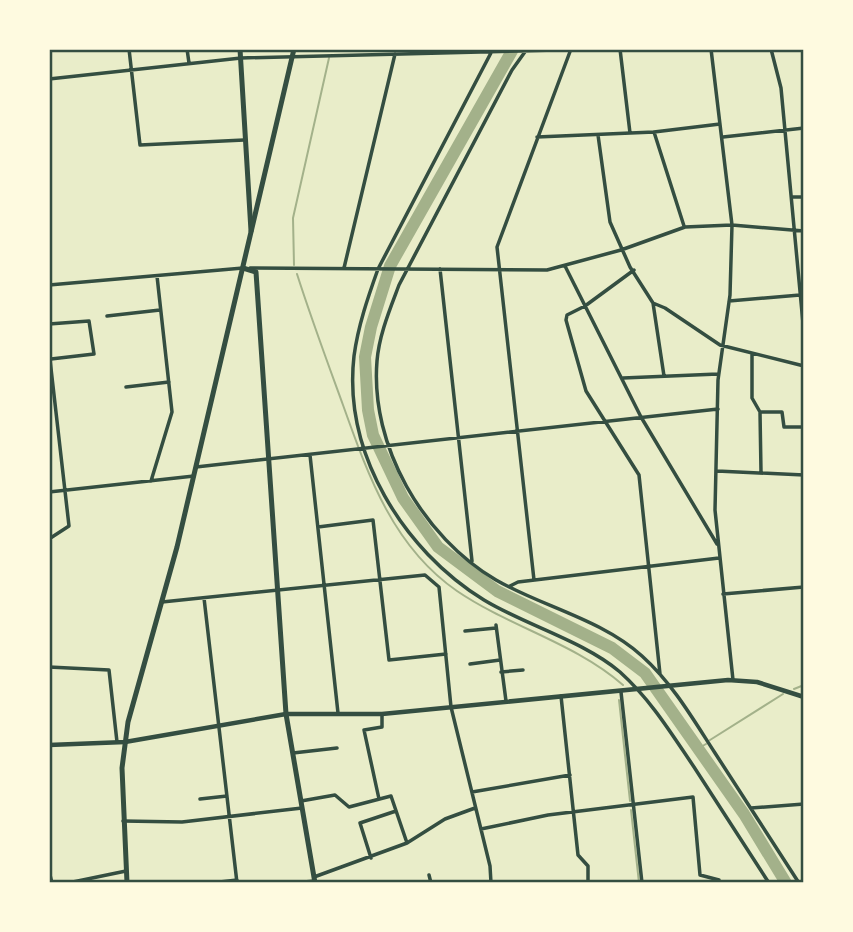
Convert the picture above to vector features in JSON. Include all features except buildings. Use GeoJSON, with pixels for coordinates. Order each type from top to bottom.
{"type":"FeatureCollection","features":[{"type":"Feature","properties":{"kind":"main road"},"geometry":{"type":"LineString","coordinates":[[240,49],[251,232]]}},
{"type":"Feature","properties":{"kind":"main road"},"geometry":{"type":"LineString","coordinates":[[127,883],[124,821],[125,742],[136,690],[162,603],[247,268],[251,232],[294,49]]}},
{"type":"Feature","properties":{"kind":"main road"},"geometry":{"type":"LineString","coordinates":[[247,268],[256,272],[286,714],[315,880]]}},
{"type":"Feature","properties":{"kind":"street"},"geometry":{"type":"LineString","coordinates":[[129,49],[140,145],[244,139]]}},
{"type":"Feature","properties":{"kind":"street"},"geometry":{"type":"LineString","coordinates":[[187,49],[189,64]]}},
{"type":"Feature","properties":{"kind":"street"},"geometry":{"type":"LineString","coordinates":[[534,580],[497,247],[571,49]]}},
{"type":"Feature","properties":{"kind":"street"},"geometry":{"type":"LineString","coordinates":[[49,79],[241,58],[350,51],[386,51],[395,54],[594,49]]}},
{"type":"Feature","properties":{"kind":"street"},"geometry":{"type":"LineString","coordinates":[[620,49],[629,133]]}},
{"type":"Feature","properties":{"kind":"street"},"geometry":{"type":"LineString","coordinates":[[711,49],[732,225],[729,301],[720,345],[718,374],[717,471],[718,546],[733,680]]}},
{"type":"Feature","properties":{"kind":"street"},"geometry":{"type":"LineString","coordinates":[[772,49],[781,88],[804,334]]}},
{"type":"Feature","properties":{"kind":"street"},"geometry":{"type":"LineString","coordinates":[[494,50],[378,269],[354,356],[354,388],[362,448],[382,492],[408,533],[451,577],[484,600],[617,670],[638,690],[652,705],[769,883]]}},
{"type":"Feature","properties":{"kind":"street"},"geometry":{"type":"LineString","coordinates":[[526,50],[512,70],[408,269],[387,316],[377,361],[377,391],[391,445],[409,490],[421,509],[453,547],[510,586],[625,643],[641,656],[683,702],[799,883]]}},
{"type":"Feature","properties":{"kind":"street"},"geometry":{"type":"LineString","coordinates":[[344,268],[395,54]]}},
{"type":"Feature","properties":{"kind":"street"},"geometry":{"type":"LineString","coordinates":[[537,137],[654,132],[720,124]]}},
{"type":"Feature","properties":{"kind":"street"},"geometry":{"type":"LineString","coordinates":[[722,137],[804,128]]}},
{"type":"Feature","properties":{"kind":"street"},"geometry":{"type":"LineString","coordinates":[[654,132],[684,228]]}},
{"type":"Feature","properties":{"kind":"street"},"geometry":{"type":"LineString","coordinates":[[598,135],[610,222],[621,250],[653,303],[664,376]]}},
{"type":"Feature","properties":{"kind":"street"},"geometry":{"type":"LineString","coordinates":[[792,197],[804,197]]}},
{"type":"Feature","properties":{"kind":"street"},"geometry":{"type":"LineString","coordinates":[[49,285],[247,268],[500,270],[565,266],[684,228],[732,225],[804,231]]}},
{"type":"Feature","properties":{"kind":"street"},"geometry":{"type":"LineString","coordinates":[[565,266],[641,417],[718,546]]}},
{"type":"Feature","properties":{"kind":"street"},"geometry":{"type":"LineString","coordinates":[[440,269],[472,561]]}},
{"type":"Feature","properties":{"kind":"street"},"geometry":{"type":"LineString","coordinates":[[634,270],[585,306],[568,314],[566,320],[586,391],[639,475],[660,674],[668,686]]}},
{"type":"Feature","properties":{"kind":"street"},"geometry":{"type":"LineString","coordinates":[[151,481],[172,412],[157,276]]}},
{"type":"Feature","properties":{"kind":"street"},"geometry":{"type":"LineString","coordinates":[[729,301],[801,295]]}},
{"type":"Feature","properties":{"kind":"street"},"geometry":{"type":"LineString","coordinates":[[653,303],[665,307],[720,345],[804,366]]}},
{"type":"Feature","properties":{"kind":"street"},"geometry":{"type":"LineString","coordinates":[[107,316],[161,310]]}},
{"type":"Feature","properties":{"kind":"street"},"geometry":{"type":"LineString","coordinates":[[49,324],[89,321],[93,354],[50,359]]}},
{"type":"Feature","properties":{"kind":"street"},"geometry":{"type":"LineString","coordinates":[[49,351],[68,528],[49,540]]}},
{"type":"Feature","properties":{"kind":"street"},"geometry":{"type":"LineString","coordinates":[[752,354],[752,398],[760,412],[761,472]]}},
{"type":"Feature","properties":{"kind":"street"},"geometry":{"type":"LineString","coordinates":[[623,378],[718,374]]}},
{"type":"Feature","properties":{"kind":"street"},"geometry":{"type":"LineString","coordinates":[[126,387],[169,382]]}},
{"type":"Feature","properties":{"kind":"street"},"geometry":{"type":"LineString","coordinates":[[196,467],[718,409]]}},
{"type":"Feature","properties":{"kind":"street"},"geometry":{"type":"LineString","coordinates":[[760,412],[782,412],[783,427],[804,427]]}},
{"type":"Feature","properties":{"kind":"street"},"geometry":{"type":"LineString","coordinates":[[310,454],[338,714]]}},
{"type":"Feature","properties":{"kind":"street"},"geometry":{"type":"LineString","coordinates":[[717,471],[804,475]]}},
{"type":"Feature","properties":{"kind":"street"},"geometry":{"type":"LineString","coordinates":[[49,492],[194,476]]}},
{"type":"Feature","properties":{"kind":"street"},"geometry":{"type":"LineString","coordinates":[[318,527],[373,520],[389,660],[446,654]]}},
{"type":"Feature","properties":{"kind":"street"},"geometry":{"type":"LineString","coordinates":[[510,586],[534,580],[719,558]]}},
{"type":"Feature","properties":{"kind":"street"},"geometry":{"type":"LineString","coordinates":[[162,603],[425,575],[439,587],[451,707],[481,829],[491,883]]}},
{"type":"Feature","properties":{"kind":"street"},"geometry":{"type":"LineString","coordinates":[[723,594],[804,587]]}},
{"type":"Feature","properties":{"kind":"street"},"geometry":{"type":"LineString","coordinates":[[204,598],[237,881],[211,883]]}},
{"type":"Feature","properties":{"kind":"street"},"geometry":{"type":"LineString","coordinates":[[465,631],[496,626],[506,701]]}},
{"type":"Feature","properties":{"kind":"street"},"geometry":{"type":"LineString","coordinates":[[470,664],[500,660]]}},
{"type":"Feature","properties":{"kind":"street"},"geometry":{"type":"LineString","coordinates":[[49,667],[109,670],[117,742]]}},
{"type":"Feature","properties":{"kind":"street"},"geometry":{"type":"LineString","coordinates":[[501,672],[523,670]]}},
{"type":"Feature","properties":{"kind":"street"},"geometry":{"type":"LineString","coordinates":[[49,745],[125,742],[286,714],[382,714],[733,680],[757,682],[804,697]]}},
{"type":"Feature","properties":{"kind":"street"},"geometry":{"type":"LineString","coordinates":[[621,692],[642,883]]}},
{"type":"Feature","properties":{"kind":"street"},"geometry":{"type":"LineString","coordinates":[[561,696],[578,855],[588,866],[588,883]]}},
{"type":"Feature","properties":{"kind":"street"},"geometry":{"type":"LineString","coordinates":[[379,799],[365,730],[382,727],[382,714]]}},
{"type":"Feature","properties":{"kind":"street"},"geometry":{"type":"LineString","coordinates":[[293,753],[337,748]]}},
{"type":"Feature","properties":{"kind":"street"},"geometry":{"type":"LineString","coordinates":[[472,792],[570,775]]}},
{"type":"Feature","properties":{"kind":"street"},"geometry":{"type":"LineString","coordinates":[[124,821],[182,822],[229,817],[301,805],[335,795],[349,807],[391,796],[407,843]]}},
{"type":"Feature","properties":{"kind":"street"},"geometry":{"type":"LineString","coordinates":[[200,799],[227,796]]}},
{"type":"Feature","properties":{"kind":"street"},"geometry":{"type":"LineString","coordinates":[[481,829],[574,811],[693,797],[700,875],[719,880],[719,883]]}},
{"type":"Feature","properties":{"kind":"street"},"geometry":{"type":"LineString","coordinates":[[751,808],[804,804]]}},
{"type":"Feature","properties":{"kind":"street"},"geometry":{"type":"LineString","coordinates":[[293,883],[315,880],[371,858],[407,843],[445,819],[475,808]]}},
{"type":"Feature","properties":{"kind":"street"},"geometry":{"type":"LineString","coordinates":[[371,858],[360,823],[396,811]]}},
{"type":"Feature","properties":{"kind":"street"},"geometry":{"type":"LineString","coordinates":[[49,871],[52,883]]}},
{"type":"Feature","properties":{"kind":"street"},"geometry":{"type":"LineString","coordinates":[[68,883],[126,871]]}},
{"type":"Feature","properties":{"kind":"street"},"geometry":{"type":"LineString","coordinates":[[429,875],[431,883]]}},
{"type":"Feature","properties":{"kind":"waterway"},"geometry":{"type":"LineString","coordinates":[[513,49],[390,266],[371,327],[365,357],[368,410],[373,435],[403,498],[438,547],[497,591],[612,648],[645,673],[744,814],[786,883]]}},
{"type":"Feature","properties":{"kind":"waterway"},"geometry":{"type":"LineString","coordinates":[[294,265],[293,218],[329,58]]}},
{"type":"Feature","properties":{"kind":"waterway"},"geometry":{"type":"LineString","coordinates":[[297,274],[373,483],[399,531],[416,553],[435,573],[477,604],[563,646],[604,670],[623,685]]}},
{"type":"Feature","properties":{"kind":"waterway"},"geometry":{"type":"LineString","coordinates":[[794,689],[804,685]]}},
{"type":"Feature","properties":{"kind":"waterway"},"geometry":{"type":"LineString","coordinates":[[710,740],[783,694]]}},
{"type":"Feature","properties":{"kind":"waterway"},"geometry":{"type":"LineString","coordinates":[[619,700],[630,801]]}},
{"type":"Feature","properties":{"kind":"waterway"},"geometry":{"type":"LineString","coordinates":[[699,748],[706,744]]}},
{"type":"Feature","properties":{"kind":"waterway"},"geometry":{"type":"LineString","coordinates":[[631,810],[639,883]]}}]}
